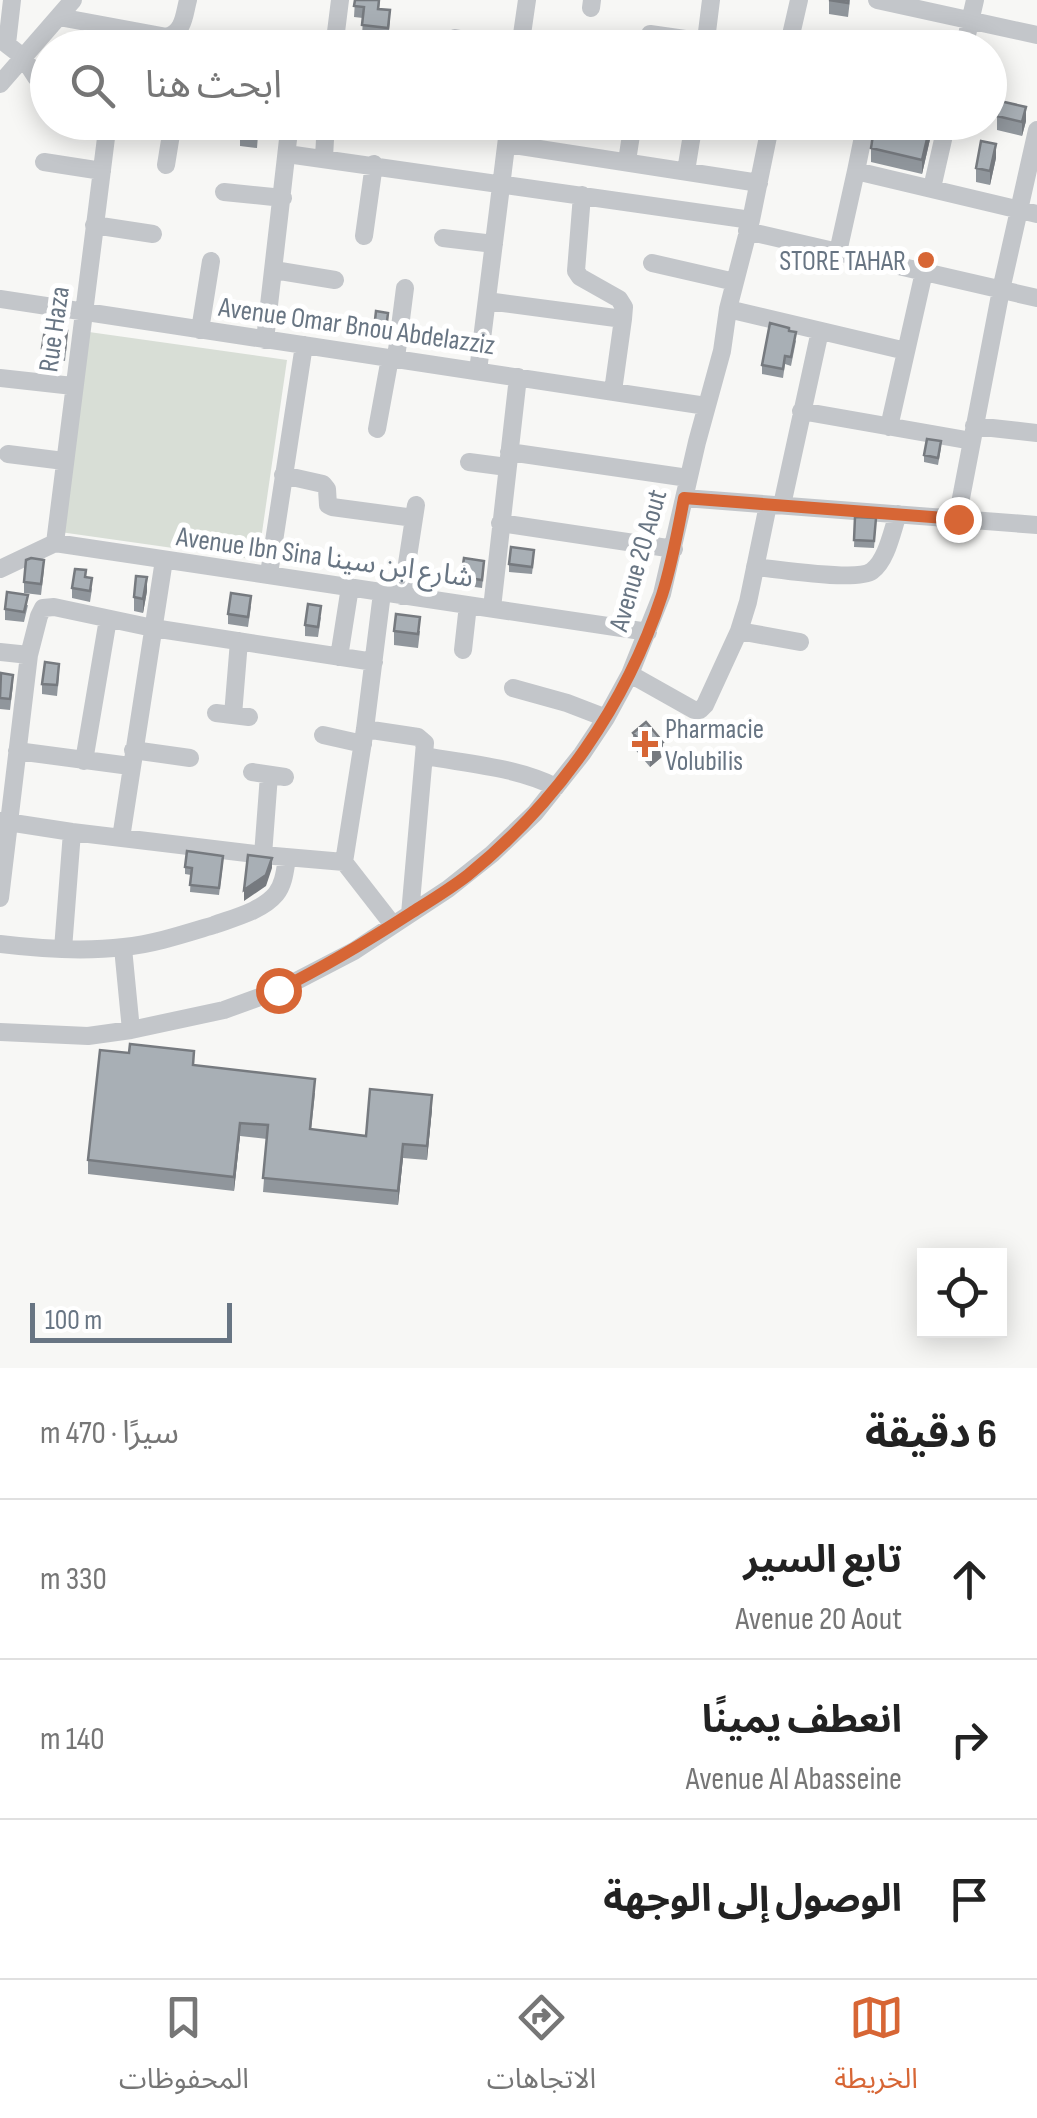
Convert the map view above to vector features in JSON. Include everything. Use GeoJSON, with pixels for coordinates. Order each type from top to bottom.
{"type":"FeatureCollection","features":[{"type":"Feature","properties":{"kind":"street"},"geometry":{"type":"LineString","coordinates":[[12,0],[3,42],[24,57],[30,67]]}},
{"type":"Feature","properties":{"kind":"street"},"geometry":{"type":"LineString","coordinates":[[47,30],[73,0]]}},
{"type":"Feature","properties":{"kind":"street"},"geometry":{"type":"LineString","coordinates":[[179,30],[188,0]]}},
{"type":"Feature","properties":{"kind":"street"},"geometry":{"type":"LineString","coordinates":[[335,30],[337,0]]}},
{"type":"Feature","properties":{"kind":"street"},"geometry":{"type":"LineString","coordinates":[[523,30],[527,0]]}},
{"type":"Feature","properties":{"kind":"street"},"geometry":{"type":"LineString","coordinates":[[707,30],[712,0]]}},
{"type":"Feature","properties":{"kind":"street"},"geometry":{"type":"LineString","coordinates":[[792,30],[799,0]]}},
{"type":"Feature","properties":{"kind":"street"},"geometry":{"type":"LineString","coordinates":[[968,30],[975,0]]}},
{"type":"Feature","properties":{"kind":"street"},"geometry":{"type":"LineString","coordinates":[[886,1],[1037,34]]}},
{"type":"Feature","properties":{"kind":"street"},"geometry":{"type":"LineString","coordinates":[[58,17],[133,30]]}},
{"type":"Feature","properties":{"kind":"street"},"geometry":{"type":"LineString","coordinates":[[0,84],[30,50]]}},
{"type":"Feature","properties":{"kind":"street"},"geometry":{"type":"LineString","coordinates":[[958,519],[1001,290],[1028,212],[1037,130]]}},
{"type":"Feature","properties":{"kind":"street","name":"Rue Haza"},"geometry":{"type":"LineString","coordinates":[[55,542],[106,140]]}},
{"type":"Feature","properties":{"kind":"street"},"geometry":{"type":"LineString","coordinates":[[166,166],[170,140]]}},
{"type":"Feature","properties":{"kind":"street"},"geometry":{"type":"LineString","coordinates":[[264,340],[288,140]]}},
{"type":"Feature","properties":{"kind":"street"},"geometry":{"type":"LineString","coordinates":[[324,140],[324,157]]}},
{"type":"Feature","properties":{"kind":"street"},"geometry":{"type":"LineString","coordinates":[[478,372],[508,140]]}},
{"type":"Feature","properties":{"kind":"street"},"geometry":{"type":"LineString","coordinates":[[627,161],[630,140]]}},
{"type":"Feature","properties":{"kind":"street"},"geometry":{"type":"LineString","coordinates":[[686,171],[691,140]]}},
{"type":"Feature","properties":{"kind":"street","name":"Avenue 20 Aout"},"geometry":{"type":"LineString","coordinates":[[0,1032],[88,1036],[131,1030],[224,1010],[278,990],[354,951],[448,890],[535,812],[606,718],[630,674],[662,594],[722,351],[767,140]]}},
{"type":"Feature","properties":{"kind":"street"},"geometry":{"type":"LineString","coordinates":[[838,252],[862,140]]}},
{"type":"Feature","properties":{"kind":"street"},"geometry":{"type":"LineString","coordinates":[[932,188],[943,140]]}},
{"type":"Feature","properties":{"kind":"street"},"geometry":{"type":"LineString","coordinates":[[507,144],[759,183]]}},
{"type":"Feature","properties":{"kind":"street"},"geometry":{"type":"LineString","coordinates":[[287,154],[582,196],[749,226],[838,252],[1037,298]]}},
{"type":"Feature","properties":{"kind":"street"},"geometry":{"type":"LineString","coordinates":[[44,162],[102,171]]}},
{"type":"Feature","properties":{"kind":"street"},"geometry":{"type":"LineString","coordinates":[[364,236],[374,164]]}},
{"type":"Feature","properties":{"kind":"street"},"geometry":{"type":"LineString","coordinates":[[856,171],[1028,212]]}},
{"type":"Feature","properties":{"kind":"street"},"geometry":{"type":"LineString","coordinates":[[224,192],[282,198]]}},
{"type":"Feature","properties":{"kind":"street"},"geometry":{"type":"LineString","coordinates":[[582,196],[576,271],[580,278],[619,299],[624,306],[613,391]]}},
{"type":"Feature","properties":{"kind":"street"},"geometry":{"type":"LineString","coordinates":[[94,225],[153,234]]}},
{"type":"Feature","properties":{"kind":"street"},"geometry":{"type":"LineString","coordinates":[[443,238],[494,244]]}},
{"type":"Feature","properties":{"kind":"street"},"geometry":{"type":"LineString","coordinates":[[200,330],[211,261]]}},
{"type":"Feature","properties":{"kind":"street"},"geometry":{"type":"LineString","coordinates":[[652,263],[735,282]]}},
{"type":"Feature","properties":{"kind":"street"},"geometry":{"type":"LineString","coordinates":[[274,270],[336,280]]}},
{"type":"Feature","properties":{"kind":"street"},"geometry":{"type":"LineString","coordinates":[[889,426],[924,272]]}},
{"type":"Feature","properties":{"kind":"street"},"geometry":{"type":"LineString","coordinates":[[377,428],[406,288]]}},
{"type":"Feature","properties":{"kind":"street","name":"Avenue Omar Bnou Abdelazziz"},"geometry":{"type":"LineString","coordinates":[[0,299],[706,406]]}},
{"type":"Feature","properties":{"kind":"street"},"geometry":{"type":"LineString","coordinates":[[487,301],[623,319]]}},
{"type":"Feature","properties":{"kind":"street"},"geometry":{"type":"LineString","coordinates":[[728,309],[906,351]]}},
{"type":"Feature","properties":{"kind":"street"},"geometry":{"type":"LineString","coordinates":[[630,674],[694,710],[705,705],[740,631],[820,332]]}},
{"type":"Feature","properties":{"kind":"street"},"geometry":{"type":"LineString","coordinates":[[268,574],[304,345]]}},
{"type":"Feature","properties":{"kind":"street"},"geometry":{"type":"LineString","coordinates":[[492,608],[518,377]]}},
{"type":"Feature","properties":{"kind":"street"},"geometry":{"type":"LineString","coordinates":[[0,378],[74,386]]}},
{"type":"Feature","properties":{"kind":"street"},"geometry":{"type":"LineString","coordinates":[[801,411],[889,426],[973,434],[1037,433]]}},
{"type":"Feature","properties":{"kind":"street"},"geometry":{"type":"LineString","coordinates":[[8,454],[64,461]]}},
{"type":"Feature","properties":{"kind":"street"},"geometry":{"type":"LineString","coordinates":[[469,462],[508,460],[688,478]]}},
{"type":"Feature","properties":{"kind":"street"},"geometry":{"type":"LineString","coordinates":[[283,475],[325,485],[332,507],[415,512],[402,596]]}},
{"type":"Feature","properties":{"kind":"street"},"geometry":{"type":"LineString","coordinates":[[684,498],[1037,526]]}},
{"type":"Feature","properties":{"kind":"street"},"geometry":{"type":"LineString","coordinates":[[755,567],[865,574],[876,566],[898,514]]}},
{"type":"Feature","properties":{"kind":"street"},"geometry":{"type":"LineString","coordinates":[[500,523],[674,549]]}},
{"type":"Feature","properties":{"kind":"street"},"geometry":{"type":"LineString","coordinates":[[0,569],[55,542]]}},
{"type":"Feature","properties":{"kind":"street","name":"Avenue Ibn Sina شارع ابن سينا"},"geometry":{"type":"LineString","coordinates":[[55,542],[648,632]]}},
{"type":"Feature","properties":{"kind":"street"},"geometry":{"type":"LineString","coordinates":[[121,838],[164,560]]}},
{"type":"Feature","properties":{"kind":"street"},"geometry":{"type":"LineString","coordinates":[[339,657],[350,588]]}},
{"type":"Feature","properties":{"kind":"street"},"geometry":{"type":"LineString","coordinates":[[344,862],[382,593]]}},
{"type":"Feature","properties":{"kind":"street"},"geometry":{"type":"LineString","coordinates":[[463,650],[468,605]]}},
{"type":"Feature","properties":{"kind":"street"},"geometry":{"type":"LineString","coordinates":[[0,898],[4,821],[30,655],[41,610],[48,606],[154,628],[374,662]]}},
{"type":"Feature","properties":{"kind":"street"},"geometry":{"type":"LineString","coordinates":[[84,761],[108,618]]}},
{"type":"Feature","properties":{"kind":"street"},"geometry":{"type":"LineString","coordinates":[[740,631],[800,642]]}},
{"type":"Feature","properties":{"kind":"street"},"geometry":{"type":"LineString","coordinates":[[233,715],[239,640]]}},
{"type":"Feature","properties":{"kind":"street"},"geometry":{"type":"LineString","coordinates":[[0,652],[30,655]]}},
{"type":"Feature","properties":{"kind":"street"},"geometry":{"type":"LineString","coordinates":[[513,688],[568,702],[606,718]]}},
{"type":"Feature","properties":{"kind":"street"},"geometry":{"type":"LineString","coordinates":[[323,735],[421,738],[425,743],[401,919]]}},
{"type":"Feature","properties":{"kind":"street"},"geometry":{"type":"LineString","coordinates":[[16,752],[84,761],[190,758]]}},
{"type":"Feature","properties":{"kind":"street"},"geometry":{"type":"LineString","coordinates":[[425,756],[514,771],[556,787]]}},
{"type":"Feature","properties":{"kind":"street"},"geometry":{"type":"LineString","coordinates":[[263,855],[269,775]]}},
{"type":"Feature","properties":{"kind":"street"},"geometry":{"type":"LineString","coordinates":[[4,821],[344,862],[401,919]]}},
{"type":"Feature","properties":{"kind":"street"},"geometry":{"type":"LineString","coordinates":[[63,949],[72,832]]}},
{"type":"Feature","properties":{"kind":"street"},"geometry":{"type":"LineString","coordinates":[[0,944],[122,948],[174,937],[267,902],[280,888],[286,858]]}},
{"type":"Feature","properties":{"kind":"street"},"geometry":{"type":"LineString","coordinates":[[122,948],[131,1030]]}},
{"type":"Feature","properties":{"kind":"shaded area"},"geometry":{"type":"Polygon","coordinates":[[[89,332],[287,360],[258,560],[60,532],[89,332]]]}},
{"type":"Feature","properties":{"kind":"building"},"geometry":{"type":"Polygon","coordinates":[[[355,0],[379,0],[378,9],[390,10],[388,28],[362,25],[364,7],[354,6],[355,0]]]}},
{"type":"Feature","properties":{"kind":"building"},"geometry":{"type":"Polygon","coordinates":[[[1007,103],[1026,107],[1022,122],[1007,118],[1007,103]]]}},
{"type":"Feature","properties":{"kind":"building"},"geometry":{"type":"Polygon","coordinates":[[[872,140],[927,140],[922,160],[871,148],[872,140]]]}},
{"type":"Feature","properties":{"kind":"building"},"geometry":{"type":"Polygon","coordinates":[[[981,141],[996,144],[990,171],[976,168],[981,141]]]}},
{"type":"Feature","properties":{"kind":"building"},"geometry":{"type":"Polygon","coordinates":[[[376,311],[388,313],[386,330],[374,329],[376,311]]]}},
{"type":"Feature","properties":{"kind":"building"},"geometry":{"type":"Polygon","coordinates":[[[770,323],[796,332],[791,357],[785,356],[783,369],[762,365],[770,323]]]}},
{"type":"Feature","properties":{"kind":"building"},"geometry":{"type":"Polygon","coordinates":[[[45,329],[67,331],[65,350],[42,348],[45,329]]]}},
{"type":"Feature","properties":{"kind":"building"},"geometry":{"type":"Polygon","coordinates":[[[927,439],[941,441],[938,458],[924,455],[927,439]]]}},
{"type":"Feature","properties":{"kind":"building"},"geometry":{"type":"Polygon","coordinates":[[[855,517],[876,518],[874,541],[854,540],[855,517]]]}},
{"type":"Feature","properties":{"kind":"building"},"geometry":{"type":"Polygon","coordinates":[[[511,547],[534,550],[532,567],[509,564],[511,547]]]}},
{"type":"Feature","properties":{"kind":"building"},"geometry":{"type":"Polygon","coordinates":[[[464,558],[484,561],[482,580],[461,577],[464,558]]]}},
{"type":"Feature","properties":{"kind":"building"},"geometry":{"type":"Polygon","coordinates":[[[26,560],[44,560],[41,584],[24,582],[26,560]]]}},
{"type":"Feature","properties":{"kind":"building"},"geometry":{"type":"Polygon","coordinates":[[[75,569],[86,570],[85,577],[92,578],[90,591],[72,588],[75,569]]]}},
{"type":"Feature","properties":{"kind":"building"},"geometry":{"type":"Polygon","coordinates":[[[136,576],[147,577],[143,599],[134,597],[136,576]]]}},
{"type":"Feature","properties":{"kind":"building"},"geometry":{"type":"Polygon","coordinates":[[[7,592],[28,595],[24,612],[5,609],[7,592]]]}},
{"type":"Feature","properties":{"kind":"building"},"geometry":{"type":"Polygon","coordinates":[[[231,593],[251,596],[248,617],[228,614],[231,593]]]}},
{"type":"Feature","properties":{"kind":"building"},"geometry":{"type":"Polygon","coordinates":[[[308,604],[321,606],[318,627],[305,625],[308,604]]]}},
{"type":"Feature","properties":{"kind":"building"},"geometry":{"type":"Polygon","coordinates":[[[396,614],[420,617],[418,634],[394,631],[396,614]]]}},
{"type":"Feature","properties":{"kind":"building"},"geometry":{"type":"Polygon","coordinates":[[[45,662],[59,664],[57,685],[42,684],[45,662]]]}},
{"type":"Feature","properties":{"kind":"building"},"geometry":{"type":"Polygon","coordinates":[[[1,673],[13,675],[10,699],[0,698],[1,673]]]}},
{"type":"Feature","properties":{"kind":"building"},"geometry":{"type":"Polygon","coordinates":[[[646,722],[663,742],[650,753],[633,733],[646,722]]]}},
{"type":"Feature","properties":{"kind":"building"},"geometry":{"type":"Polygon","coordinates":[[[187,851],[223,856],[219,888],[190,885],[192,868],[185,867],[187,851]]]}},
{"type":"Feature","properties":{"kind":"building"},"geometry":{"type":"Polygon","coordinates":[[[248,855],[272,858],[266,875],[244,890],[248,855]]]}},
{"type":"Feature","properties":{"kind":"building"},"geometry":{"type":"Polygon","coordinates":[[[130,1044],[194,1051],[193,1065],[315,1079],[310,1129],[366,1136],[370,1089],[432,1095],[427,1146],[403,1144],[398,1191],[263,1178],[268,1125],[240,1123],[234,1177],[88,1160],[100,1050],[129,1053],[130,1044]]]}},
{"type":"Feature","properties":{"kind":"place","name":"STORE TAHAR"},"geometry":{"type":"Point","coordinates":[926,260]}},
{"type":"Feature","properties":{"kind":"place","name":"Pharmacie Volubilis"},"geometry":{"type":"Point","coordinates":[645,744]}},
{"type":"Feature","properties":{"kind":"route"},"geometry":{"type":"LineString","coordinates":[[278,990],[354,951],[448,890],[512,836],[556,787],[606,718],[630,674],[662,594],[684,498],[958,519]]}}]}
